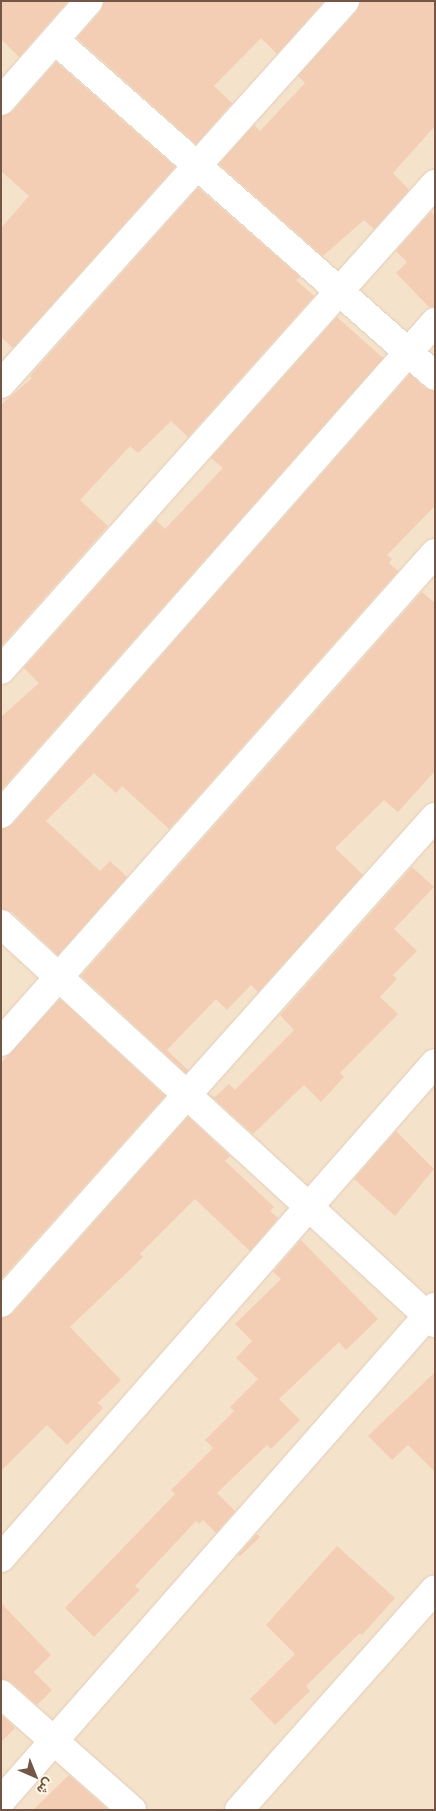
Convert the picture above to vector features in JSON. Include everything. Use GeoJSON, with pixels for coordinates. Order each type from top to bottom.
{"type":"FeatureCollection","features":[{"type":"Feature","properties":{"kind":"street"},"geometry":{"type":"LineString","coordinates":[[1,101],[89,1]]}},
{"type":"Feature","properties":{"kind":"street"},"geometry":{"type":"LineString","coordinates":[[1,384],[345,1]]}},
{"type":"Feature","properties":{"kind":"street"},"geometry":{"type":"LineString","coordinates":[[55,40],[435,376]]}},
{"type":"Feature","properties":{"kind":"street"},"geometry":{"type":"LineString","coordinates":[[1,670],[435,184]]}},
{"type":"Feature","properties":{"kind":"street"},"geometry":{"type":"LineString","coordinates":[[1,814],[435,322]]}},
{"type":"Feature","properties":{"kind":"street"},"geometry":{"type":"LineString","coordinates":[[1,1042],[435,553]]}},
{"type":"Feature","properties":{"kind":"street"},"geometry":{"type":"LineString","coordinates":[[1,1303],[435,818]]}},
{"type":"Feature","properties":{"kind":"street"},"geometry":{"type":"LineString","coordinates":[[1,924],[57,978],[308,1206],[432,1315],[1,1801]]}},
{"type":"Feature","properties":{"kind":"street"},"geometry":{"type":"LineString","coordinates":[[1,1558],[435,1063]]}},
{"type":"Feature","properties":{"kind":"street"},"geometry":{"type":"LineString","coordinates":[[239,1810],[435,1589]]}},
{"type":"Feature","properties":{"kind":"street"},"geometry":{"type":"LineString","coordinates":[[1,1694],[132,1810]]}},
{"type":"Feature","properties":{"kind":"shaded area"},"geometry":{"type":"Polygon","coordinates":[[[1,1],[435,1],[435,1810],[1,1810],[1,1]]]}},
{"type":"Feature","properties":{"kind":"building"},"geometry":{"type":"Polygon","coordinates":[[[1,1],[68,1],[19,57],[1,39],[1,1]]]}},
{"type":"Feature","properties":{"kind":"building"},"geometry":{"type":"Polygon","coordinates":[[[104,1],[324,1],[277,54],[261,38],[214,86],[232,103],[196,144],[77,38],[101,11],[104,1]]]}},
{"type":"Feature","properties":{"kind":"building"},"geometry":{"type":"Polygon","coordinates":[[[360,1],[435,1],[435,126],[393,173],[409,190],[374,229],[364,220],[323,256],[219,164],[254,125],[260,131],[305,83],[298,76],[357,11],[360,1]]]}},
{"type":"Feature","properties":{"kind":"building"},"geometry":{"type":"Polygon","coordinates":[[[56,62],[175,167],[13,348],[1,337],[1,228],[29,196],[1,171],[1,116],[13,111],[56,62]]]}},
{"type":"Feature","properties":{"kind":"building"},"geometry":{"type":"Polygon","coordinates":[[[198,188],[300,277],[296,280],[314,296],[188,437],[171,421],[138,453],[130,446],[80,500],[108,526],[2,645],[1,405],[32,378],[30,376],[198,188]]]}},
{"type":"Feature","properties":{"kind":"building"},"geometry":{"type":"Polygon","coordinates":[[[431,212],[435,216],[435,307],[429,307],[396,273],[407,262],[396,251],[431,212]]]}},
{"type":"Feature","properties":{"kind":"building"},"geometry":{"type":"Polygon","coordinates":[[[337,317],[383,358],[1,790],[1,717],[39,683],[24,668],[156,520],[165,529],[223,468],[211,458],[337,317]]]}},
{"type":"Feature","properties":{"kind":"building"},"geometry":{"type":"Polygon","coordinates":[[[410,374],[425,388],[435,391],[435,506],[387,555],[392,559],[389,563],[398,571],[169,829],[122,786],[116,793],[94,773],[46,821],[100,871],[110,861],[127,877],[58,955],[12,912],[1,909],[1,829],[13,824],[410,374]]]}},
{"type":"Feature","properties":{"kind":"building"},"geometry":{"type":"Polygon","coordinates":[[[422,592],[435,603],[435,771],[398,812],[384,800],[335,848],[363,875],[258,992],[251,985],[227,1010],[216,999],[167,1050],[188,1070],[186,1073],[81,976],[422,592]]]}},
{"type":"Feature","properties":{"kind":"building"},"geometry":{"type":"Polygon","coordinates":[[[412,867],[434,887],[394,929],[417,951],[393,975],[397,979],[380,997],[398,1014],[340,1073],[344,1077],[321,1102],[304,1085],[253,1134],[209,1094],[215,1097],[229,1084],[235,1090],[294,1030],[280,1015],[412,867]]]}},
{"type":"Feature","properties":{"kind":"building"},"geometry":{"type":"Polygon","coordinates":[[[60,999],[165,1096],[1,1279],[1,1063],[60,999]]]}},
{"type":"Feature","properties":{"kind":"building"},"geometry":{"type":"Polygon","coordinates":[[[188,1117],[230,1156],[225,1161],[274,1207],[270,1211],[278,1218],[250,1251],[195,1199],[140,1254],[143,1257],[70,1327],[121,1380],[98,1403],[103,1408],[67,1445],[47,1425],[1,1471],[1,1318],[13,1313],[188,1117]]]}},
{"type":"Feature","properties":{"kind":"building"},"geometry":{"type":"Polygon","coordinates":[[[396,1131],[434,1169],[395,1216],[354,1179],[396,1131]]]}},
{"type":"Feature","properties":{"kind":"building"},"geometry":{"type":"Polygon","coordinates":[[[301,1240],[378,1319],[346,1350],[339,1342],[279,1399],[300,1420],[271,1449],[267,1445],[217,1493],[235,1511],[216,1533],[203,1520],[199,1524],[196,1521],[135,1586],[140,1590],[94,1637],[65,1608],[175,1494],[171,1490],[213,1448],[205,1440],[234,1411],[230,1407],[258,1379],[236,1358],[252,1341],[235,1324],[281,1279],[273,1272],[301,1240]]]}},
{"type":"Feature","properties":{"kind":"building"},"geometry":{"type":"Polygon","coordinates":[[[435,1372],[435,1472],[408,1445],[392,1460],[368,1436],[435,1372]]]}},
{"type":"Feature","properties":{"kind":"building"},"geometry":{"type":"Polygon","coordinates":[[[257,1534],[260,1537],[240,1556],[238,1555],[257,1534]]]}},
{"type":"Feature","properties":{"kind":"building"},"geometry":{"type":"Polygon","coordinates":[[[337,1546],[395,1598],[362,1635],[360,1633],[306,1686],[310,1691],[275,1725],[250,1699],[295,1654],[266,1625],[337,1546]]]}},
{"type":"Feature","properties":{"kind":"building"},"geometry":{"type":"Polygon","coordinates":[[[1,1603],[51,1655],[34,1672],[52,1690],[37,1705],[11,1682],[1,1679],[1,1603]]]}},
{"type":"Feature","properties":{"kind":"building"},"geometry":{"type":"Polygon","coordinates":[[[1,1715],[15,1728],[1,1742],[1,1715]]]}},
{"type":"Feature","properties":{"kind":"building"},"geometry":{"type":"Polygon","coordinates":[[[69,1775],[108,1810],[33,1810],[69,1775]]]}}]}
